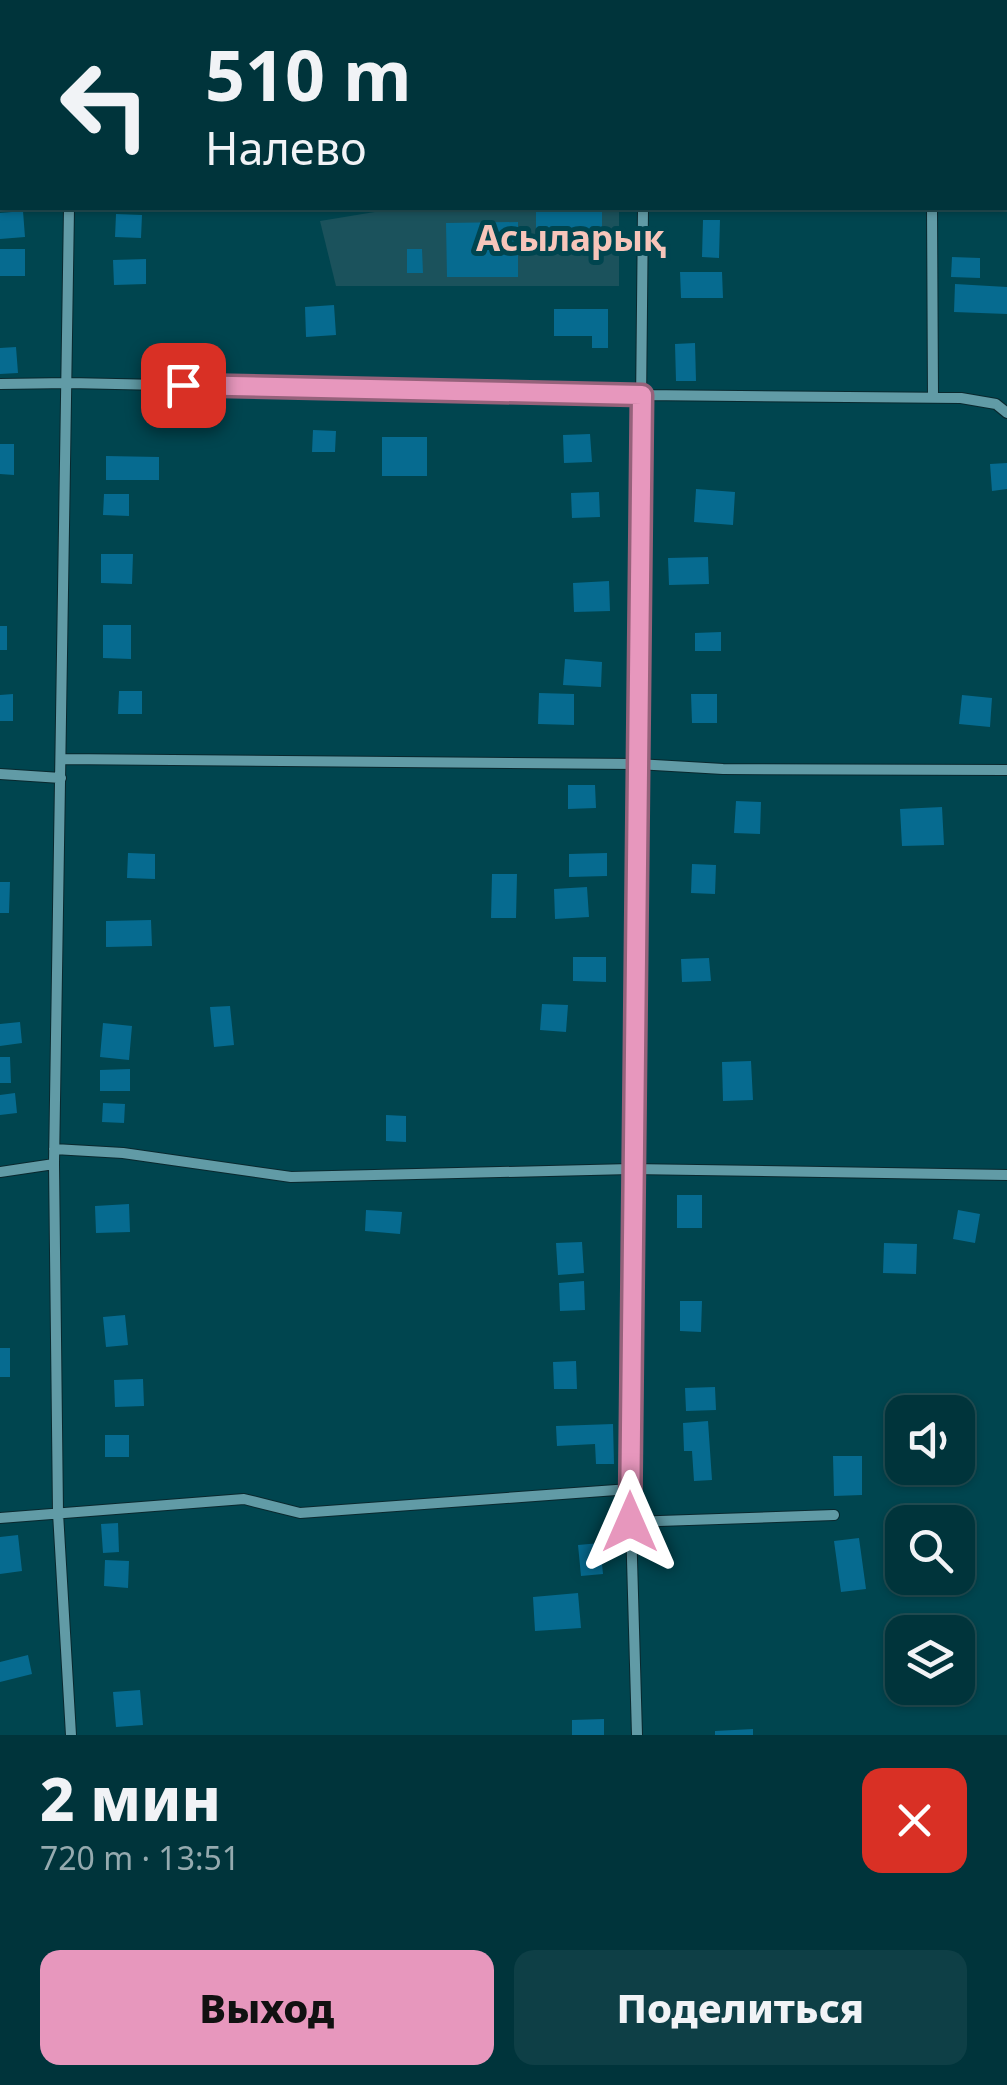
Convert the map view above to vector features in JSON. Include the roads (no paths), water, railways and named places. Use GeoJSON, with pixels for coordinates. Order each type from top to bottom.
{"type":"FeatureCollection","features":[{"type":"Feature","properties":{"kind":"street"},"geometry":{"type":"LineString","coordinates":[[69,210],[54,1164],[58,1513],[71,1735]]}},
{"type":"Feature","properties":{"kind":"street"},"geometry":{"type":"LineString","coordinates":[[637,1735],[630,1522],[631,1168],[643,210]]}},
{"type":"Feature","properties":{"kind":"street"},"geometry":{"type":"LineString","coordinates":[[932,210],[933,397]]}},
{"type":"Feature","properties":{"kind":"street"},"geometry":{"type":"LineString","coordinates":[[0,384],[933,397],[996,404],[1007,413]]}},
{"type":"Feature","properties":{"kind":"street"},"geometry":{"type":"LineString","coordinates":[[62,759],[1007,770]]}},
{"type":"Feature","properties":{"kind":"street"},"geometry":{"type":"LineString","coordinates":[[0,774],[61,778]]}},
{"type":"Feature","properties":{"kind":"street"},"geometry":{"type":"LineString","coordinates":[[54,1149],[123,1154],[291,1177],[631,1168],[1007,1175]]}},
{"type":"Feature","properties":{"kind":"street"},"geometry":{"type":"LineString","coordinates":[[0,1172],[54,1164]]}},
{"type":"Feature","properties":{"kind":"street"},"geometry":{"type":"LineString","coordinates":[[0,1518],[244,1499],[300,1513],[630,1489]]}},
{"type":"Feature","properties":{"kind":"street"},"geometry":{"type":"LineString","coordinates":[[630,1522],[834,1515]]}},
{"type":"Feature","properties":{"kind":"district","name":"Асыларық"},"geometry":{"type":"Point","coordinates":[571,237]}}]}
